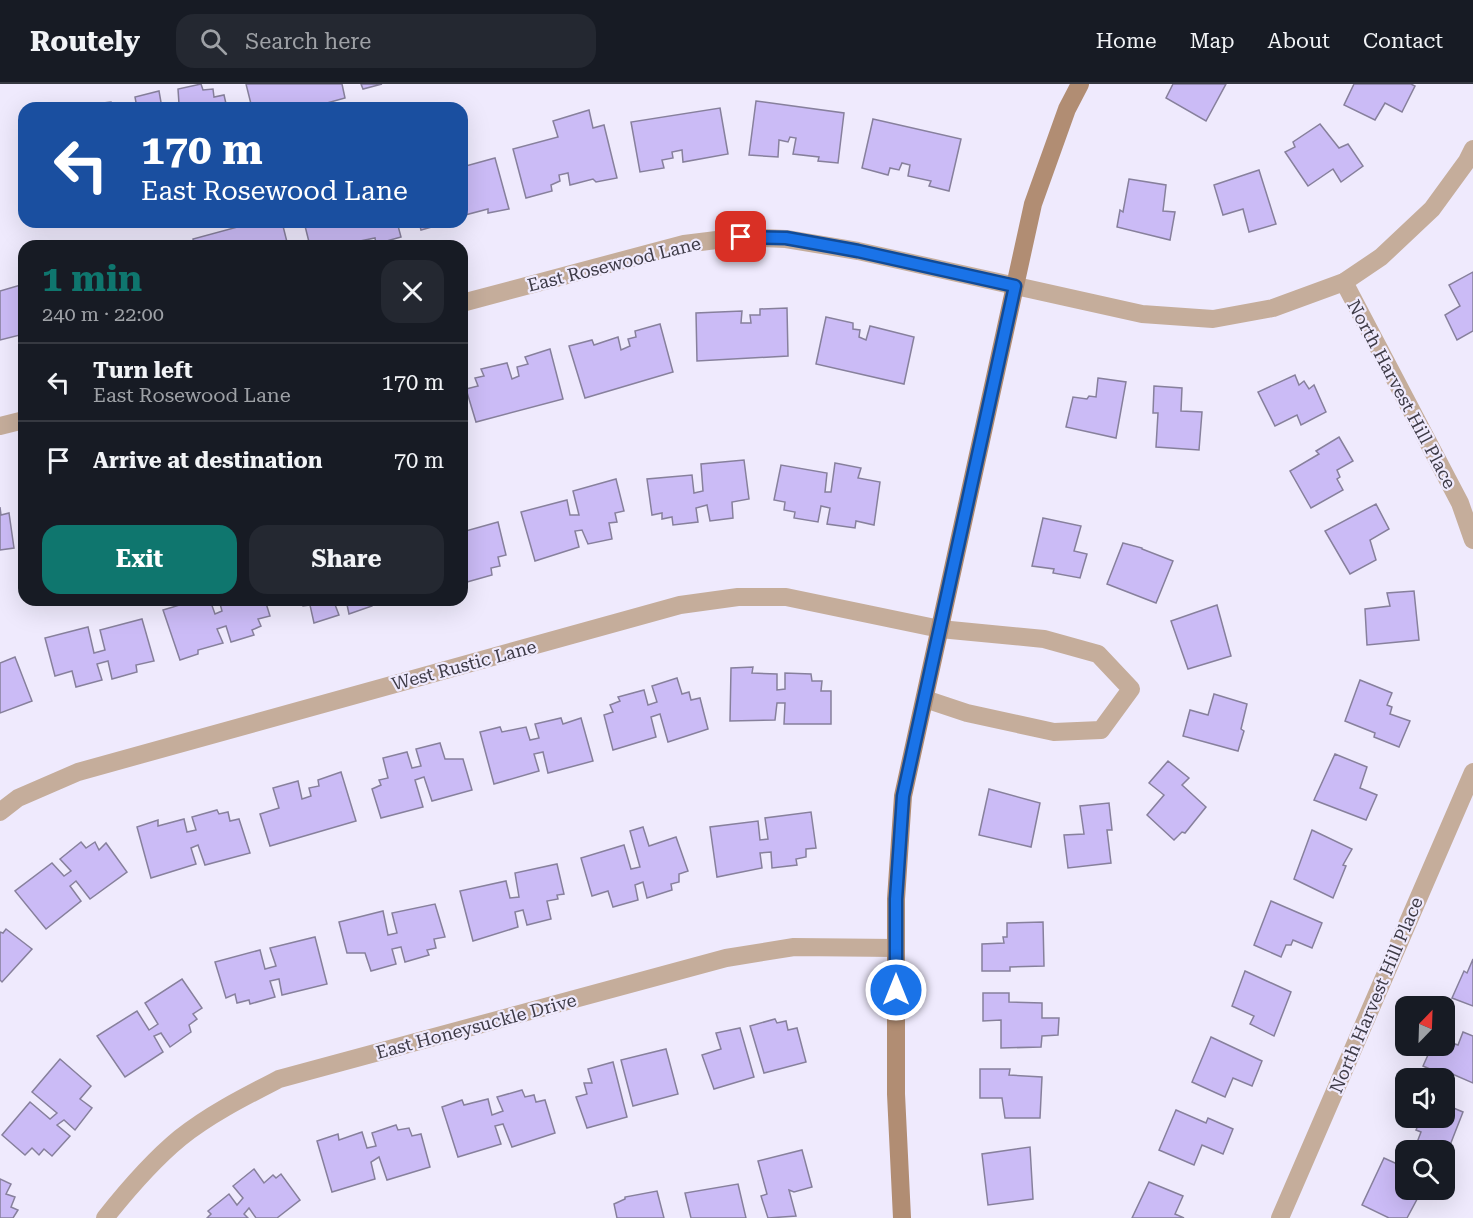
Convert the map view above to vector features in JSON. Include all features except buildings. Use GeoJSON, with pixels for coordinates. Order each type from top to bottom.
{"type":"FeatureCollection","features":[{"type":"Feature","properties":{"kind":"street"},"geometry":{"type":"LineString","coordinates":[[902,1218],[896,1094],[896,899],[903,796],[1033,204],[1067,109],[1080,84]]}},
{"type":"Feature","properties":{"kind":"street","name":"East Rosewood Lane"},"geometry":{"type":"LineString","coordinates":[[468,301],[684,244],[741,237],[786,238],[858,251],[1142,314],[1213,319],[1273,308],[1344,282],[1381,257],[1432,209],[1467,161],[1473,149]]}},
{"type":"Feature","properties":{"kind":"street","name":"North Harvest Hill Place"},"geometry":{"type":"LineString","coordinates":[[1344,282],[1469,517],[1473,540]]}},
{"type":"Feature","properties":{"kind":"street"},"geometry":{"type":"LineString","coordinates":[[0,426],[18,422]]}},
{"type":"Feature","properties":{"kind":"street","name":"West Rustic Lane"},"geometry":{"type":"LineString","coordinates":[[0,812],[18,798],[78,772],[680,605],[738,597],[786,597],[940,629],[1044,639],[1098,654],[1131,689],[1101,730],[1054,732],[967,713],[925,699]]}},
{"type":"Feature","properties":{"kind":"street","name":"North Harvest Hill Place"},"geometry":{"type":"LineString","coordinates":[[1280,1218],[1473,772]]}},
{"type":"Feature","properties":{"kind":"street","name":"East Honeysuckle Drive"},"geometry":{"type":"LineString","coordinates":[[105,1218],[131,1185],[181,1137],[236,1101],[279,1079],[726,958],[794,947],[896,948]]}},
{"type":"Feature","properties":{"kind":"route"},"geometry":{"type":"LineString","coordinates":[[741,237],[786,238],[858,251],[1015,286],[903,796],[896,899],[896,990]]}}]}
